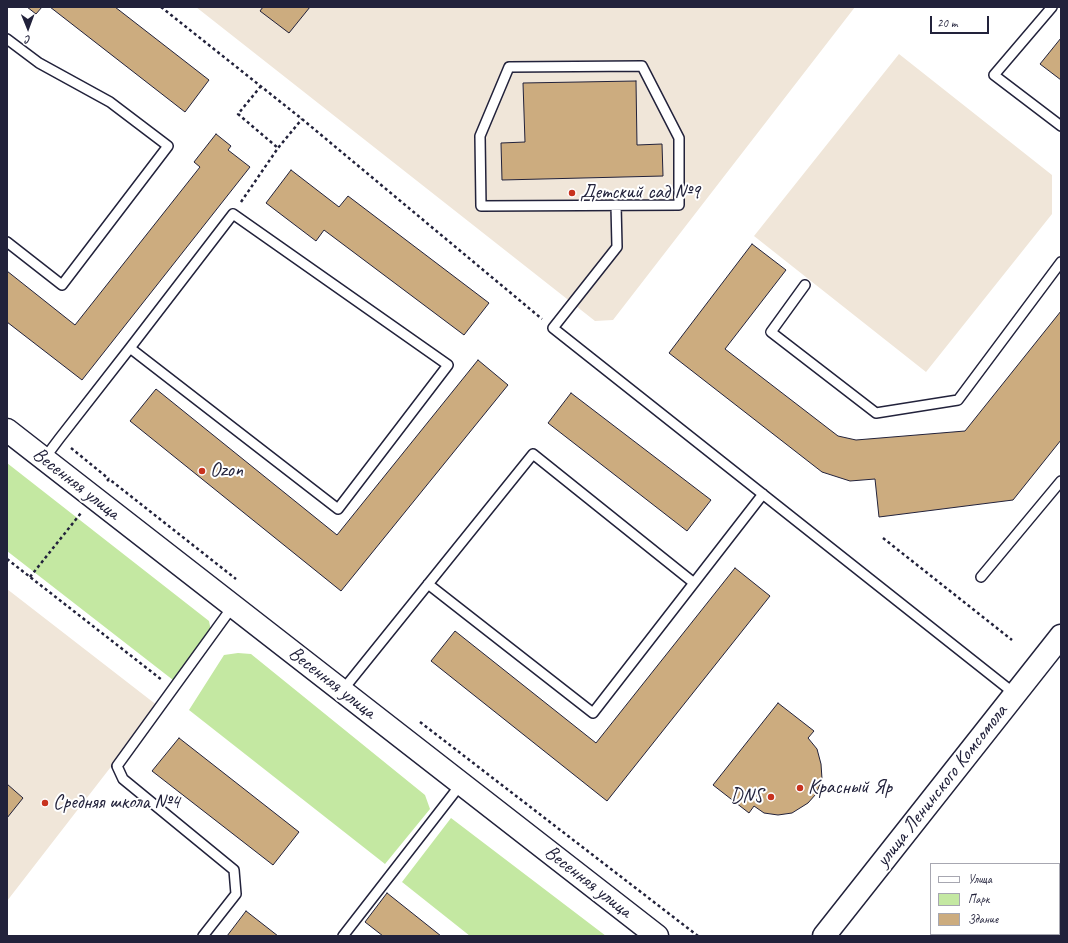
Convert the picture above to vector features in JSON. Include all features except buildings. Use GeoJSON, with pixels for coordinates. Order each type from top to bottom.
{"type":"FeatureCollection","features":[{"type":"Feature","properties":{"kind":"street","name":"Весенняя улица"},"geometry":{"type":"LineString","coordinates":[[7,430],[657,936]]}},
{"type":"Feature","properties":{"kind":"street","name":"улица Ленинского Комсомола"},"geometry":{"type":"LineString","coordinates":[[824,936],[1061,636]]}},
{"type":"Feature","properties":{"kind":"lane"},"geometry":{"type":"LineString","coordinates":[[1052,7],[994,75],[1061,126]]}},
{"type":"Feature","properties":{"kind":"lane"},"geometry":{"type":"LineString","coordinates":[[7,39],[39,63],[110,102],[168,146],[62,285],[7,242]]}},
{"type":"Feature","properties":{"kind":"lane"},"geometry":{"type":"LineString","coordinates":[[642,66],[679,138],[679,205],[616,205],[480,206],[480,136],[509,67],[642,66]]}},
{"type":"Feature","properties":{"kind":"lane"},"geometry":{"type":"LineString","coordinates":[[616,205],[617,247],[553,328],[1015,694]]}},
{"type":"Feature","properties":{"kind":"lane"},"geometry":{"type":"LineString","coordinates":[[44,459],[233,214],[448,365],[338,509],[130,348]]}},
{"type":"Feature","properties":{"kind":"lane"},"geometry":{"type":"LineString","coordinates":[[805,285],[771,332],[876,413],[958,400],[1061,262]]}},
{"type":"Feature","properties":{"kind":"lane"},"geometry":{"type":"LineString","coordinates":[[342,690],[533,454],[694,582]]}},
{"type":"Feature","properties":{"kind":"lane"},"geometry":{"type":"LineString","coordinates":[[981,576],[1061,481]]}},
{"type":"Feature","properties":{"kind":"lane"},"geometry":{"type":"LineString","coordinates":[[428,584],[592,713],[763,494]]}},
{"type":"Feature","properties":{"kind":"lane"},"geometry":{"type":"LineString","coordinates":[[202,936],[236,894],[234,870],[123,779],[117,766],[233,606]]}},
{"type":"Feature","properties":{"kind":"lane"},"geometry":{"type":"LineString","coordinates":[[343,936],[461,784]]}},
{"type":"Feature","properties":{"kind":"path"},"geometry":{"type":"LineString","coordinates":[[161,7],[302,119],[553,328]]}},
{"type":"Feature","properties":{"kind":"path"},"geometry":{"type":"LineString","coordinates":[[261,86],[238,114],[278,148]]}},
{"type":"Feature","properties":{"kind":"path"},"geometry":{"type":"LineString","coordinates":[[233,214],[278,148],[302,119]]}},
{"type":"Feature","properties":{"kind":"path"},"geometry":{"type":"LineString","coordinates":[[59,439],[109,479]]}},
{"type":"Feature","properties":{"kind":"path"},"geometry":{"type":"LineString","coordinates":[[883,538],[1012,640]]}},
{"type":"Feature","properties":{"kind":"path"},"geometry":{"type":"LineString","coordinates":[[7,559],[173,689]]}},
{"type":"Feature","properties":{"kind":"shaded area","name":"Детский сад №9"},"geometry":{"type":"Polygon","coordinates":[[[196,7],[855,7],[613,320],[595,321],[196,7]]]}},
{"type":"Feature","properties":{"kind":"shaded area"},"geometry":{"type":"Polygon","coordinates":[[[899,54],[1052,175],[1052,214],[926,372],[754,236],[899,54]]]}},
{"type":"Feature","properties":{"kind":"shaded area","name":"Средняя школа №4"},"geometry":{"type":"Polygon","coordinates":[[[7,589],[158,706],[7,901],[7,589]]]}},
{"type":"Feature","properties":{"kind":"green space"},"geometry":{"type":"Polygon","coordinates":[[[7,463],[209,621],[211,631],[173,680],[7,551],[7,463]]]}},
{"type":"Feature","properties":{"kind":"green space"},"geometry":{"type":"Polygon","coordinates":[[[238,653],[251,654],[425,795],[430,809],[385,864],[189,710],[224,655],[238,653]]]}},
{"type":"Feature","properties":{"kind":"green space"},"geometry":{"type":"Polygon","coordinates":[[[451,818],[606,936],[470,936],[402,882],[451,818]]]}},
{"type":"Feature","properties":{"kind":"place","name":"Детский сад №9"},"geometry":{"type":"Point","coordinates":[572,193]}},
{"type":"Feature","properties":{"kind":"place","name":"Ozon"},"geometry":{"type":"Point","coordinates":[202,471]}},
{"type":"Feature","properties":{"kind":"place","name":"Красный Яр"},"geometry":{"type":"Point","coordinates":[800,788]}},
{"type":"Feature","properties":{"kind":"place","name":"DNS"},"geometry":{"type":"Point","coordinates":[771,797]}},
{"type":"Feature","properties":{"kind":"place","name":"Средняя школа №4"},"geometry":{"type":"Point","coordinates":[45,803]}}]}
